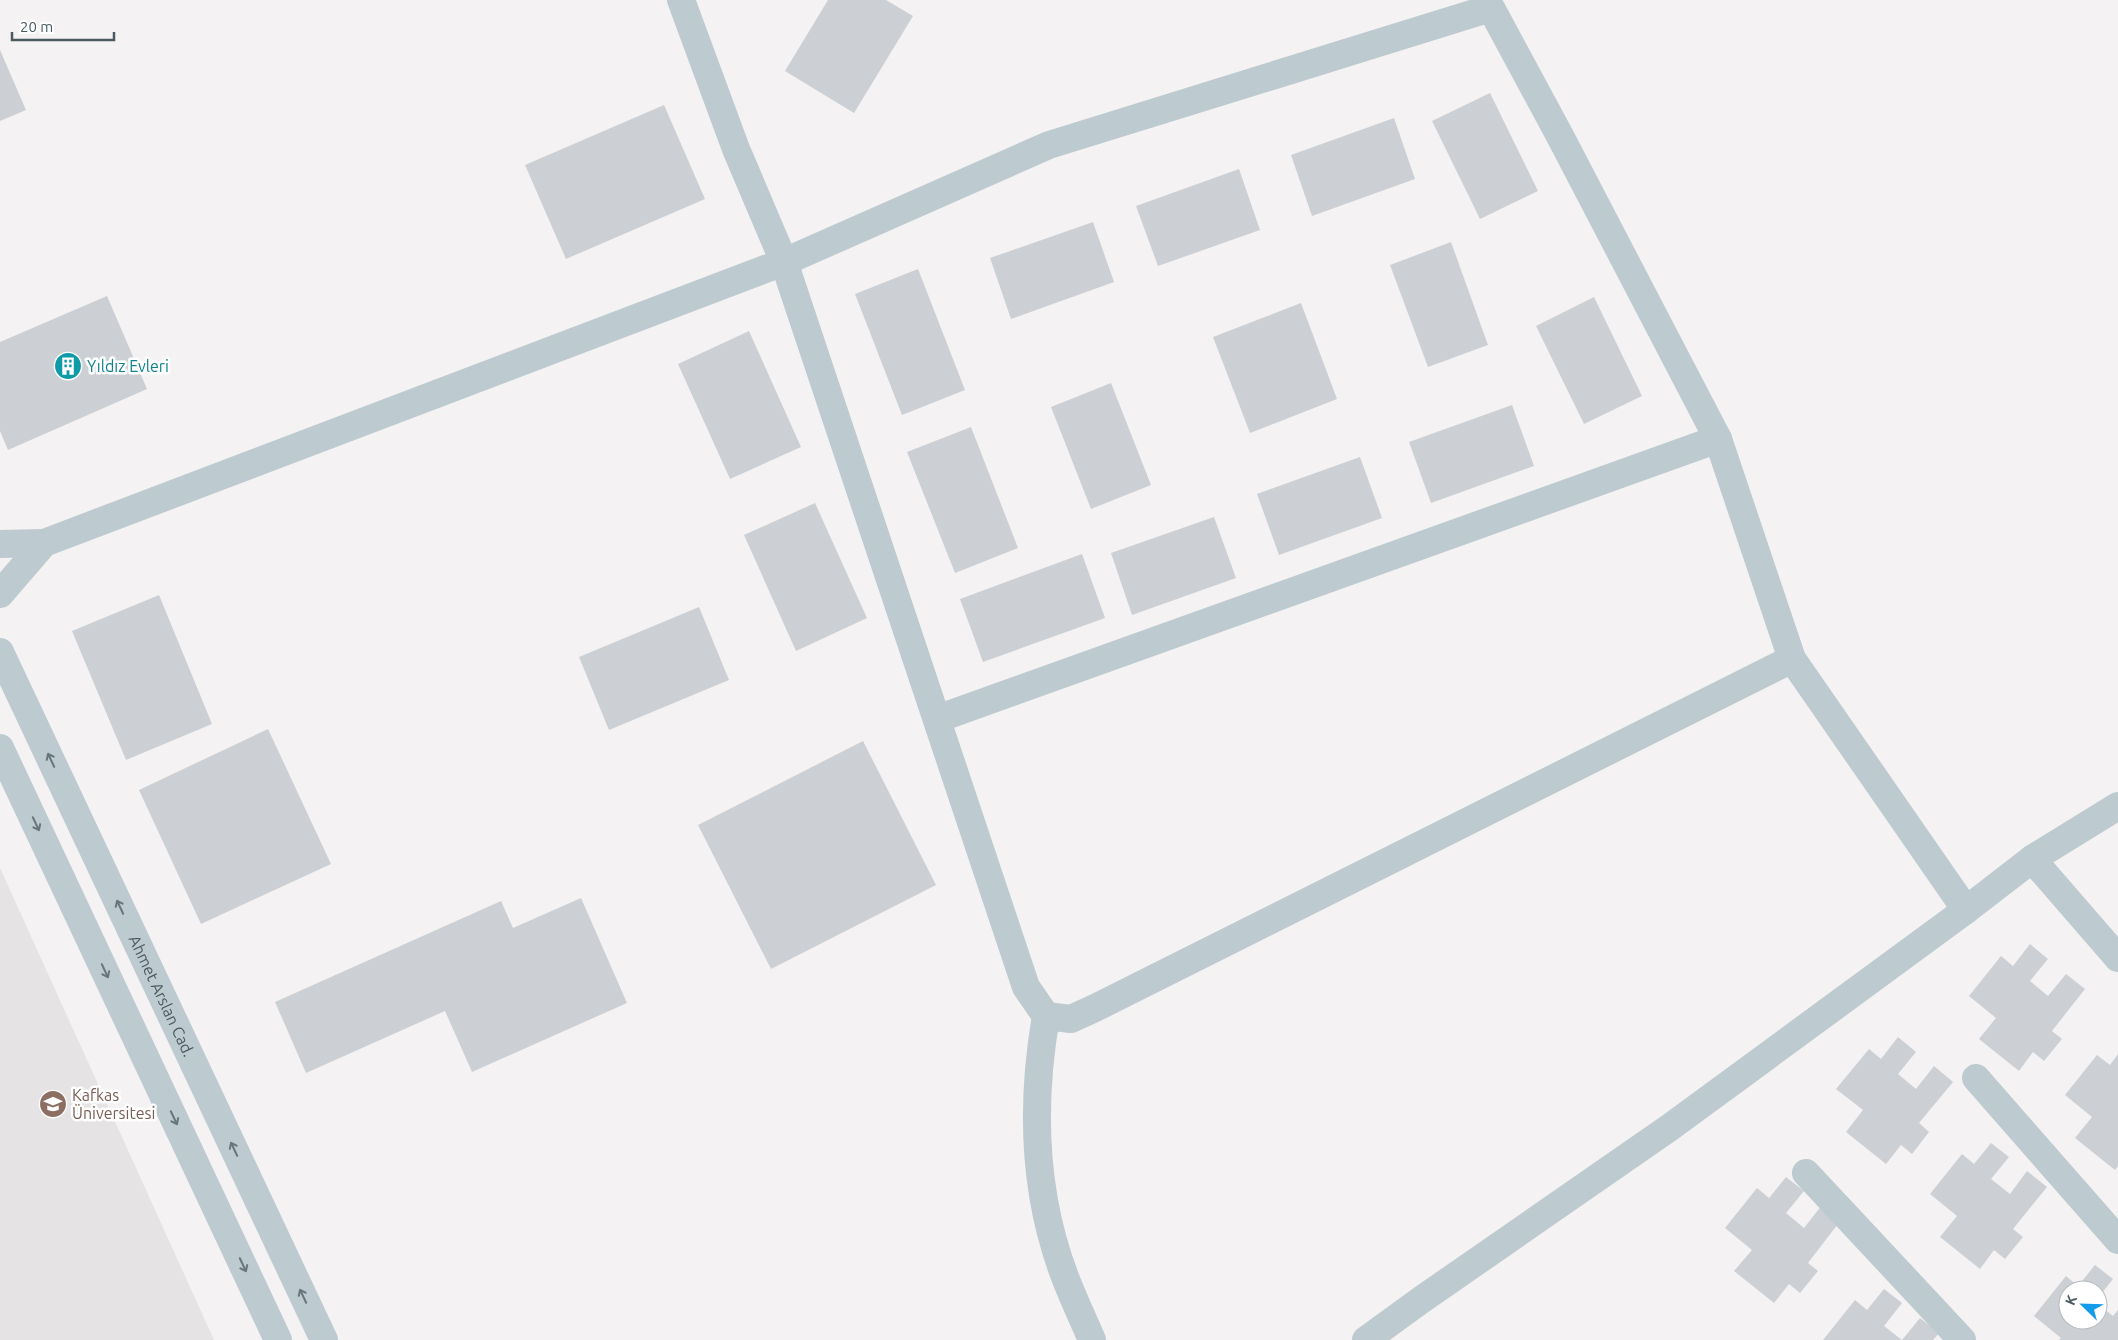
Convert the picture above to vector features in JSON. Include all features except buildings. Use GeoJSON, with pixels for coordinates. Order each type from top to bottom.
{"type":"FeatureCollection","features":[{"type":"Feature","properties":{"kind":"street"},"geometry":{"type":"LineString","coordinates":[[681,0],[736,149],[784,262],[1026,987],[1046,1016],[1036,1089],[1039,1164],[1044,1202],[1053,1240],[1065,1276],[1092,1340]]}},
{"type":"Feature","properties":{"kind":"street"},"geometry":{"type":"LineString","coordinates":[[0,544],[44,543],[784,262],[1049,145],[1501,4],[1718,439],[1792,659],[1966,910]]}},
{"type":"Feature","properties":{"kind":"street"},"geometry":{"type":"LineString","coordinates":[[937,720],[1718,439]]}},
{"type":"Feature","properties":{"kind":"street"},"geometry":{"type":"LineString","coordinates":[[0,594],[44,543]]}},
{"type":"Feature","properties":{"kind":"street","name":"Ahmet Arslan Cad."},"geometry":{"type":"LineString","coordinates":[[0,652],[324,1340]]}},
{"type":"Feature","properties":{"kind":"street"},"geometry":{"type":"LineString","coordinates":[[1046,1016],[1071,1019],[1095,1008],[1792,659]]}},
{"type":"Feature","properties":{"kind":"street"},"geometry":{"type":"LineString","coordinates":[[0,748],[278,1340]]}},
{"type":"Feature","properties":{"kind":"street"},"geometry":{"type":"LineString","coordinates":[[1366,1340],[1428,1294],[1669,1128],[1966,910],[2032,859],[2118,806]]}},
{"type":"Feature","properties":{"kind":"street"},"geometry":{"type":"LineString","coordinates":[[2032,859],[2118,958]]}},
{"type":"Feature","properties":{"kind":"street"},"geometry":{"type":"LineString","coordinates":[[1976,1078],[2118,1240]]}},
{"type":"Feature","properties":{"kind":"street"},"geometry":{"type":"LineString","coordinates":[[1806,1172],[1962,1340]]}},
{"type":"Feature","properties":{"kind":"shaded area","name":"Kafkas Üniversitesi"},"geometry":{"type":"Polygon","coordinates":[[[0,868],[214,1340],[0,1340],[0,868]]]}},
{"type":"Feature","properties":{"kind":"place","name":"Yıldız Evleri"},"geometry":{"type":"Point","coordinates":[68,366]}},
{"type":"Feature","properties":{"kind":"place","name":"Kafkas Üniversitesi"},"geometry":{"type":"Point","coordinates":[53,1104]}}]}
